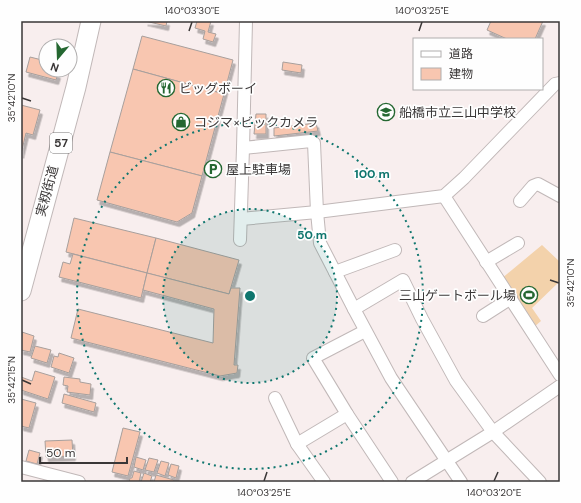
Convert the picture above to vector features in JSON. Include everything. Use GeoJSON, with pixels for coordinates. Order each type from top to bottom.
{"type":"FeatureCollection","features":[{"type":"Feature","properties":{"kind":"main road","name":"実籾街道"},"geometry":{"type":"LineString","coordinates":[[21,292],[76,88],[91,21]]}},
{"type":"Feature","properties":{"kind":"street"},"geometry":{"type":"LineString","coordinates":[[240,240],[246,21]]}},
{"type":"Feature","properties":{"kind":"street"},"geometry":{"type":"LineString","coordinates":[[241,219],[317,212],[444,196],[558,85]]}},
{"type":"Feature","properties":{"kind":"street"},"geometry":{"type":"LineString","coordinates":[[243,148],[311,141],[314,143],[320,243],[391,378],[461,482]]}},
{"type":"Feature","properties":{"kind":"street"},"geometry":{"type":"LineString","coordinates":[[520,201],[532,186],[538,184],[560,196]]}},
{"type":"Feature","properties":{"kind":"street"},"geometry":{"type":"LineString","coordinates":[[444,196],[560,375]]}},
{"type":"Feature","properties":{"kind":"street"},"geometry":{"type":"LineString","coordinates":[[486,262],[518,243]]}},
{"type":"Feature","properties":{"kind":"street"},"geometry":{"type":"LineString","coordinates":[[335,272],[395,250]]}},
{"type":"Feature","properties":{"kind":"street"},"geometry":{"type":"LineString","coordinates":[[354,309],[403,280],[422,319],[456,381],[493,432],[540,482]]}},
{"type":"Feature","properties":{"kind":"street"},"geometry":{"type":"LineString","coordinates":[[483,316],[511,298]]}},
{"type":"Feature","properties":{"kind":"street"},"geometry":{"type":"LineString","coordinates":[[365,331],[313,358],[347,414],[392,482]]}},
{"type":"Feature","properties":{"kind":"street"},"geometry":{"type":"LineString","coordinates":[[412,482],[493,432],[560,386]]}},
{"type":"Feature","properties":{"kind":"street"},"geometry":{"type":"LineString","coordinates":[[275,398],[297,444],[324,482]]}},
{"type":"Feature","properties":{"kind":"street"},"geometry":{"type":"LineString","coordinates":[[297,444],[347,414]]}},
{"type":"Feature","properties":{"kind":"street"},"geometry":{"type":"LineString","coordinates":[[21,467],[79,482]]}},
{"type":"Feature","properties":{"kind":"shaded area","name":"三山ゲートボール場"},"geometry":{"type":"Polygon","coordinates":[[[542,245],[560,262],[560,281],[532,308],[541,321],[534,327],[501,279],[542,245]]]}},
{"type":"Feature","properties":{"kind":"building"},"geometry":{"type":"Polygon","coordinates":[[[145,21],[167,21],[166,26],[145,21]]]}},
{"type":"Feature","properties":{"kind":"building"},"geometry":{"type":"Polygon","coordinates":[[[197,21],[211,21],[208,32],[216,34],[213,42],[203,39],[205,31],[195,28],[197,21]]]}},
{"type":"Feature","properties":{"kind":"building"},"geometry":{"type":"Polygon","coordinates":[[[491,21],[543,21],[535,38],[505,38],[487,30],[491,21]]]}},
{"type":"Feature","properties":{"kind":"building"},"geometry":{"type":"Polygon","coordinates":[[[142,36],[233,60],[224,94],[133,69],[142,36]]]}},
{"type":"Feature","properties":{"kind":"building"},"geometry":{"type":"Polygon","coordinates":[[[30,57],[38,59],[38,75],[26,72],[30,57]]]}},
{"type":"Feature","properties":{"kind":"building"},"geometry":{"type":"Polygon","coordinates":[[[283,62],[302,65],[301,73],[282,70],[283,62]]]}},
{"type":"Feature","properties":{"kind":"building"},"geometry":{"type":"Polygon","coordinates":[[[133,69],[224,94],[202,176],[110,152],[133,69]]]}},
{"type":"Feature","properties":{"kind":"building"},"geometry":{"type":"Polygon","coordinates":[[[21,105],[40,110],[33,135],[26,133],[21,154],[21,105]]]}},
{"type":"Feature","properties":{"kind":"building"},"geometry":{"type":"Polygon","coordinates":[[[256,114],[266,114],[266,134],[254,134],[256,114]]]}},
{"type":"Feature","properties":{"kind":"building"},"geometry":{"type":"Polygon","coordinates":[[[316,123],[318,131],[274,136],[274,128],[316,123]]]}},
{"type":"Feature","properties":{"kind":"building"},"geometry":{"type":"Polygon","coordinates":[[[110,152],[202,176],[192,213],[177,222],[97,200],[110,152]]]}},
{"type":"Feature","properties":{"kind":"building"},"geometry":{"type":"Polygon","coordinates":[[[74,218],[156,238],[147,273],[66,252],[74,218]]]}},
{"type":"Feature","properties":{"kind":"building"},"geometry":{"type":"Polygon","coordinates":[[[156,238],[239,260],[229,294],[147,273],[156,238]]]}},
{"type":"Feature","properties":{"kind":"building"},"geometry":{"type":"Polygon","coordinates":[[[73,254],[147,273],[141,298],[59,277],[63,262],[70,264],[73,254]]]}},
{"type":"Feature","properties":{"kind":"building"},"geometry":{"type":"Polygon","coordinates":[[[147,273],[229,294],[231,288],[240,288],[234,365],[238,365],[237,373],[220,376],[71,338],[78,309],[213,343],[214,309],[143,290],[147,273]]]}},
{"type":"Feature","properties":{"kind":"building"},"geometry":{"type":"Polygon","coordinates":[[[22,332],[34,336],[30,352],[21,350],[22,332]]]}},
{"type":"Feature","properties":{"kind":"building"},"geometry":{"type":"Polygon","coordinates":[[[35,346],[51,350],[47,363],[31,358],[35,346]]]}},
{"type":"Feature","properties":{"kind":"building"},"geometry":{"type":"Polygon","coordinates":[[[59,353],[74,358],[69,373],[51,367],[54,356],[58,357],[59,353]]]}},
{"type":"Feature","properties":{"kind":"building"},"geometry":{"type":"Polygon","coordinates":[[[35,371],[55,377],[48,399],[21,390],[21,377],[32,381],[35,371]]]}},
{"type":"Feature","properties":{"kind":"building"},"geometry":{"type":"Polygon","coordinates":[[[64,377],[80,379],[80,382],[91,384],[90,395],[67,392],[68,386],[63,385],[64,377]]]}},
{"type":"Feature","properties":{"kind":"building"},"geometry":{"type":"Polygon","coordinates":[[[64,394],[96,403],[94,412],[62,403],[64,394]]]}},
{"type":"Feature","properties":{"kind":"building"},"geometry":{"type":"Polygon","coordinates":[[[21,399],[36,403],[29,428],[21,426],[21,399]]]}},
{"type":"Feature","properties":{"kind":"building"},"geometry":{"type":"Polygon","coordinates":[[[123,428],[140,432],[128,476],[112,472],[123,428]]]}},
{"type":"Feature","properties":{"kind":"building"},"geometry":{"type":"Polygon","coordinates":[[[72,440],[73,456],[46,457],[45,441],[72,440]]]}},
{"type":"Feature","properties":{"kind":"building"},"geometry":{"type":"Polygon","coordinates":[[[29,450],[40,453],[37,464],[26,461],[29,450]]]}},
{"type":"Feature","properties":{"kind":"building"},"geometry":{"type":"Polygon","coordinates":[[[136,457],[146,460],[143,470],[134,467],[136,457]]]}},
{"type":"Feature","properties":{"kind":"building"},"geometry":{"type":"Polygon","coordinates":[[[149,458],[158,460],[154,472],[145,470],[149,458]]]}},
{"type":"Feature","properties":{"kind":"building"},"geometry":{"type":"Polygon","coordinates":[[[161,461],[169,463],[165,476],[157,473],[161,461]]]}},
{"type":"Feature","properties":{"kind":"building"},"geometry":{"type":"Polygon","coordinates":[[[171,464],[179,466],[176,478],[168,475],[171,464]]]}},
{"type":"Feature","properties":{"kind":"building"},"geometry":{"type":"Polygon","coordinates":[[[134,471],[141,473],[139,482],[129,482],[130,478],[132,478],[134,471]]]}},
{"type":"Feature","properties":{"kind":"building"},"geometry":{"type":"Polygon","coordinates":[[[144,473],[152,476],[150,482],[141,482],[144,473]]]}},
{"type":"Feature","properties":{"kind":"building"},"geometry":{"type":"Polygon","coordinates":[[[156,475],[174,480],[174,482],[154,482],[156,475]]]}},
{"type":"Feature","properties":{"kind":"place","name":"ビッグボーイ"},"geometry":{"type":"Point","coordinates":[166,88]}},
{"type":"Feature","properties":{"kind":"place","name":"船橋市立三山中学校"},"geometry":{"type":"Point","coordinates":[386,112]}},
{"type":"Feature","properties":{"kind":"place","name":"コジマ×ビックカメラ"},"geometry":{"type":"Point","coordinates":[181,122]}},
{"type":"Feature","properties":{"kind":"place","name":"屋上駐車場"},"geometry":{"type":"Point","coordinates":[213,169]}},
{"type":"Feature","properties":{"kind":"place","name":"三山ゲートボール場"},"geometry":{"type":"Point","coordinates":[529,295]}}]}
